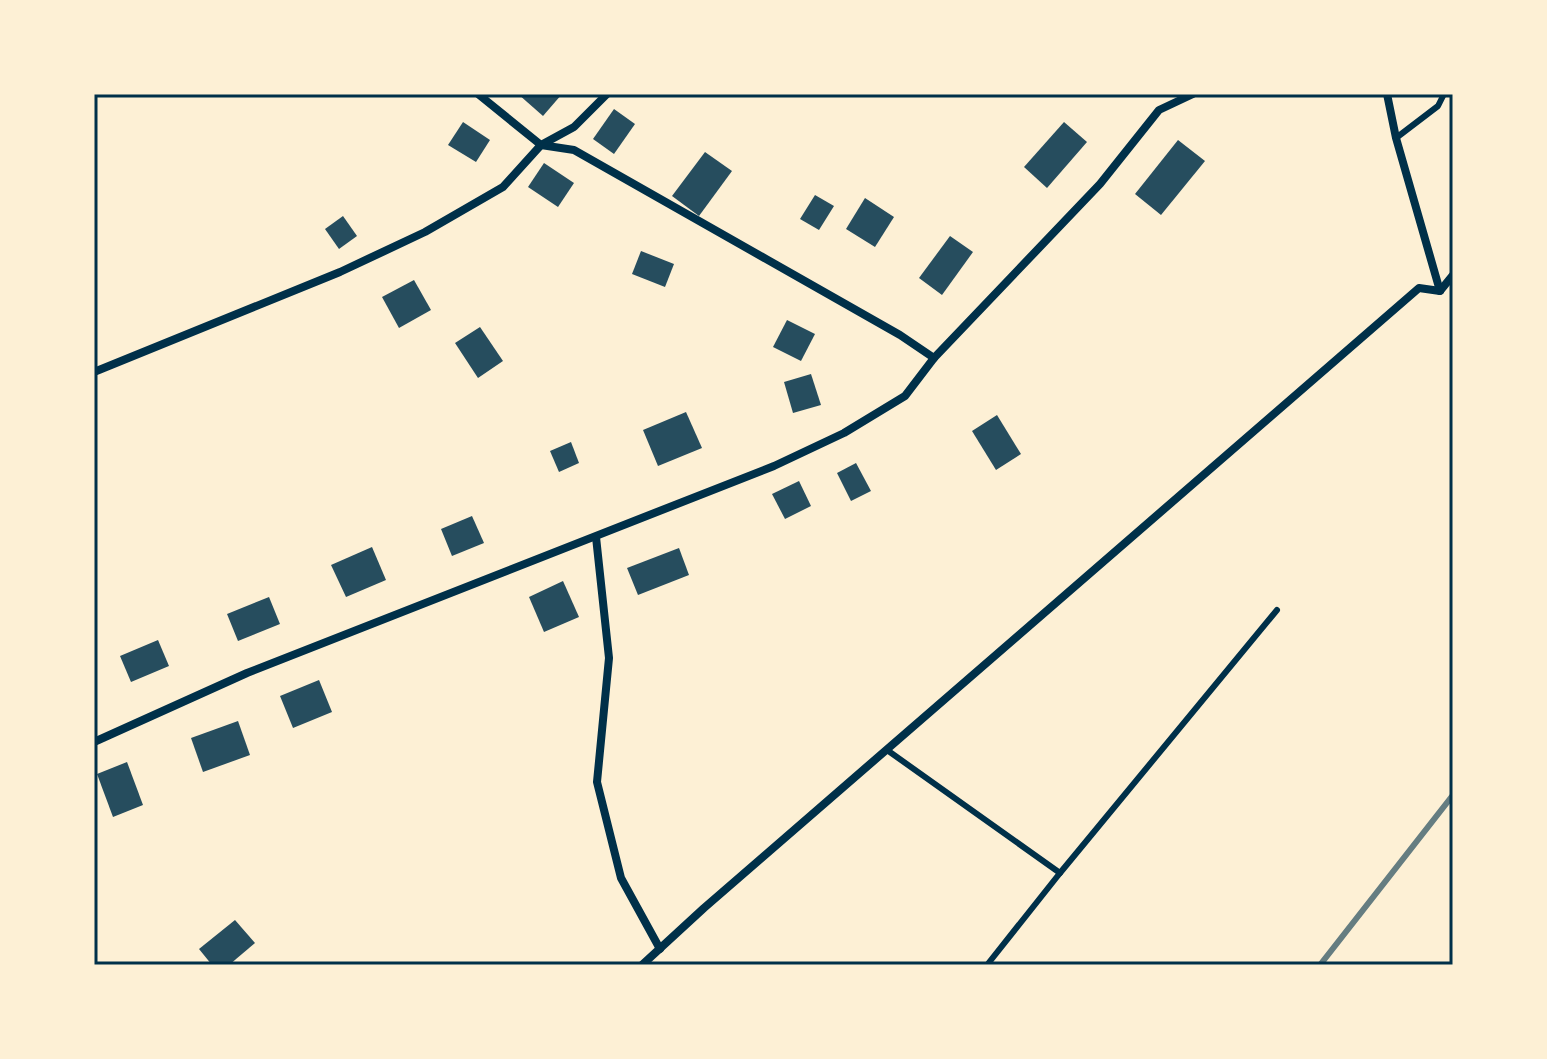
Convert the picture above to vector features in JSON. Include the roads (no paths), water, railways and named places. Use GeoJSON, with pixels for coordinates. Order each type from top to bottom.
{"type":"FeatureCollection","features":[{"type":"Feature","properties":{"kind":"street"},"geometry":{"type":"LineString","coordinates":[[478,94],[541,145],[574,150],[900,335],[934,358]]}},
{"type":"Feature","properties":{"kind":"street"},"geometry":{"type":"LineString","coordinates":[[94,372],[340,272],[425,232],[503,187],[541,145],[574,127],[607,94]]}},
{"type":"Feature","properties":{"kind":"street"},"geometry":{"type":"LineString","coordinates":[[94,742],[247,673],[774,466],[844,433],[905,396],[934,358],[1100,184],[1159,110],[1193,94]]}},
{"type":"Feature","properties":{"kind":"street"},"geometry":{"type":"LineString","coordinates":[[1387,94],[1396,138],[1440,291]]}},
{"type":"Feature","properties":{"kind":"street"},"geometry":{"type":"LineString","coordinates":[[1440,291],[1453,275]]}},
{"type":"Feature","properties":{"kind":"street"},"geometry":{"type":"LineString","coordinates":[[642,965],[1419,288],[1440,291]]}},
{"type":"Feature","properties":{"kind":"street"},"geometry":{"type":"LineString","coordinates":[[596,537],[609,658],[597,782],[621,878],[660,949]]}},
{"type":"Feature","properties":{"kind":"lane"},"geometry":{"type":"LineString","coordinates":[[1396,138],[1438,106],[1444,94]]}},
{"type":"Feature","properties":{"kind":"lane"},"geometry":{"type":"LineString","coordinates":[[987,965],[1277,610]]}},
{"type":"Feature","properties":{"kind":"lane"},"geometry":{"type":"LineString","coordinates":[[887,750],[1060,873]]}},
{"type":"Feature","properties":{"kind":"railway"},"geometry":{"type":"LineString","coordinates":[[1320,965],[1453,795]]}}]}
